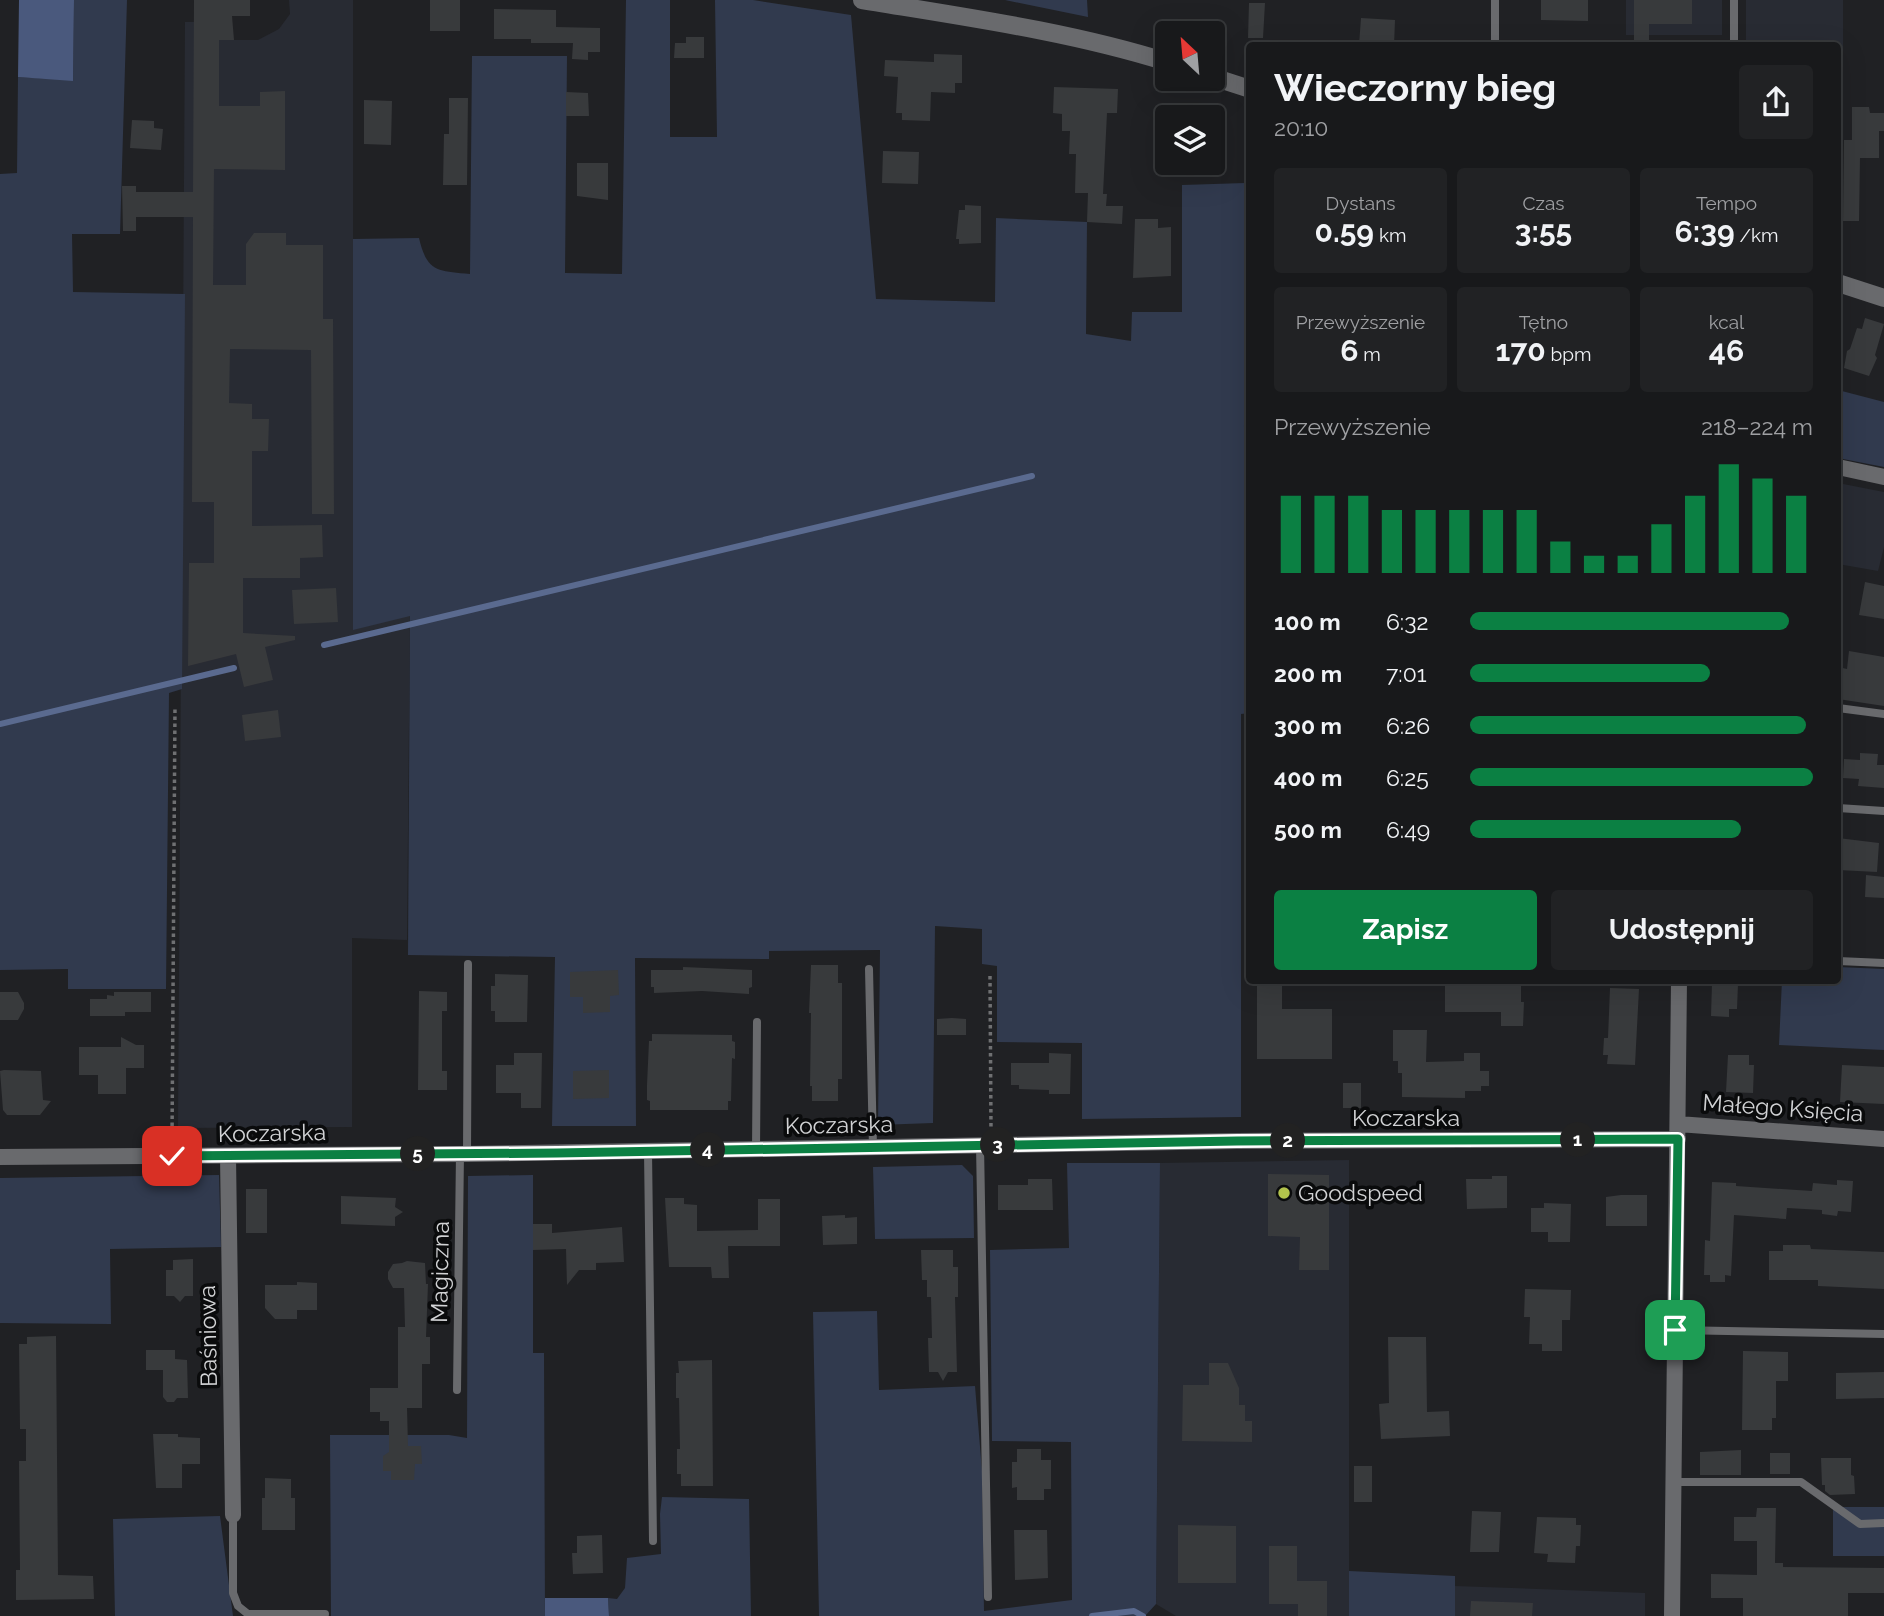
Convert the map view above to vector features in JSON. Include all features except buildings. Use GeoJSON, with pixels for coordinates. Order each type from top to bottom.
{"type":"FeatureCollection","features":[{"type":"Feature","properties":{"kind":"street"},"geometry":{"type":"LineString","coordinates":[[862,0],[1046,31],[1155,58]]}},
{"type":"Feature","properties":{"kind":"street"},"geometry":{"type":"LineString","coordinates":[[1225,81],[1246,88]]}},
{"type":"Feature","properties":{"kind":"street"},"geometry":{"type":"LineString","coordinates":[[1841,284],[1884,298]]}},
{"type":"Feature","properties":{"kind":"street"},"geometry":{"type":"LineString","coordinates":[[1841,468],[1884,477]]}},
{"type":"Feature","properties":{"kind":"street"},"geometry":{"type":"LineString","coordinates":[[1672,1616],[1679,984]]}},
{"type":"Feature","properties":{"kind":"street","name":"Koczarska"},"geometry":{"type":"LineString","coordinates":[[0,1157],[756,1150],[1678,1131]]}},
{"type":"Feature","properties":{"kind":"street","name":"Małego Księcia"},"geometry":{"type":"LineString","coordinates":[[1678,1131],[1884,1139]]}},
{"type":"Feature","properties":{"kind":"street","name":"Baśniowa"},"geometry":{"type":"LineString","coordinates":[[228,1156],[233,1515]]}},
{"type":"Feature","properties":{"kind":"lane"},"geometry":{"type":"LineString","coordinates":[[1495,0],[1495,42]]}},
{"type":"Feature","properties":{"kind":"lane"},"geometry":{"type":"LineString","coordinates":[[1734,0],[1734,42]]}},
{"type":"Feature","properties":{"kind":"lane"},"geometry":{"type":"LineString","coordinates":[[1841,708],[1884,715]]}},
{"type":"Feature","properties":{"kind":"lane"},"geometry":{"type":"LineString","coordinates":[[1841,808],[1884,811]]}},
{"type":"Feature","properties":{"kind":"lane"},"geometry":{"type":"LineString","coordinates":[[1841,961],[1884,963]]}},
{"type":"Feature","properties":{"kind":"lane","name":"Magiczna"},"geometry":{"type":"LineString","coordinates":[[457,1390],[468,964]]}},
{"type":"Feature","properties":{"kind":"lane"},"geometry":{"type":"LineString","coordinates":[[869,969],[873,1147]]}},
{"type":"Feature","properties":{"kind":"lane"},"geometry":{"type":"LineString","coordinates":[[756,1150],[757,1022]]}},
{"type":"Feature","properties":{"kind":"lane"},"geometry":{"type":"LineString","coordinates":[[985,1145],[988,1597]]}},
{"type":"Feature","properties":{"kind":"lane"},"geometry":{"type":"LineString","coordinates":[[648,1151],[653,1541]]}},
{"type":"Feature","properties":{"kind":"lane"},"geometry":{"type":"LineString","coordinates":[[1675,1330],[1884,1334]]}},
{"type":"Feature","properties":{"kind":"lane"},"geometry":{"type":"LineString","coordinates":[[1673,1482],[1801,1482],[1860,1524],[1884,1523]]}},
{"type":"Feature","properties":{"kind":"lane"},"geometry":{"type":"LineString","coordinates":[[233,1515],[233,1593],[238,1606],[248,1614],[325,1614]]}},
{"type":"Feature","properties":{"kind":"path"},"geometry":{"type":"LineString","coordinates":[[172,1156],[175,706]]}},
{"type":"Feature","properties":{"kind":"path"},"geometry":{"type":"LineString","coordinates":[[985,1145],[990,976]]}},
{"type":"Feature","properties":{"kind":"shaded area"},"geometry":{"type":"Polygon","coordinates":[[[19,0],[74,0],[73,81],[18,77],[19,0]]]}},
{"type":"Feature","properties":{"kind":"shaded area"},"geometry":{"type":"Polygon","coordinates":[[[74,0],[127,0],[120,234],[72,234],[73,292],[185,294],[182,689],[169,693],[166,989],[68,989],[68,969],[0,970],[0,174],[17,173],[18,77],[73,80],[74,0]]]}},
{"type":"Feature","properties":{"kind":"shaded area"},"geometry":{"type":"Polygon","coordinates":[[[289,0],[353,0],[353,629],[410,615],[407,940],[352,938],[352,1127],[178,1128],[185,22],[219,22],[219,40],[258,40],[279,29],[290,14],[289,0]]]}},
{"type":"Feature","properties":{"kind":"shaded area"},"geometry":{"type":"Polygon","coordinates":[[[626,0],[670,0],[670,137],[717,137],[715,0],[753,0],[851,15],[876,299],[995,302],[996,218],[1087,222],[1086,334],[1131,341],[1132,312],[1182,312],[1182,185],[1245,183],[1246,713],[1241,714],[1241,1117],[1082,1119],[1082,1043],[997,1042],[997,966],[982,964],[982,929],[935,926],[933,1123],[878,1125],[880,950],[769,951],[769,959],[635,958],[636,1126],[552,1126],[555,957],[408,955],[410,616],[353,630],[353,239],[419,238],[426,258],[435,268],[470,274],[472,56],[567,56],[565,273],[622,274],[626,0]]]}},
{"type":"Feature","properties":{"kind":"shaded area"},"geometry":{"type":"Polygon","coordinates":[[[1005,0],[1087,0],[1088,17],[1005,0]]]}},
{"type":"Feature","properties":{"kind":"shaded area"},"geometry":{"type":"Polygon","coordinates":[[[1626,0],[1722,0],[1722,35],[1626,35],[1626,0]]]}},
{"type":"Feature","properties":{"kind":"shaded area"},"geometry":{"type":"Polygon","coordinates":[[[1746,0],[1843,0],[1843,99],[1841,42],[1746,42],[1746,0]]]}},
{"type":"Feature","properties":{"kind":"shaded area"},"geometry":{"type":"Polygon","coordinates":[[[1841,99],[1843,99],[1842,176],[1841,99]]]}},
{"type":"Feature","properties":{"kind":"shaded area"},"geometry":{"type":"Polygon","coordinates":[[[1841,391],[1884,402],[1884,467],[1841,459],[1841,391]]]}},
{"type":"Feature","properties":{"kind":"shaded area"},"geometry":{"type":"Polygon","coordinates":[[[1841,484],[1884,492],[1884,547],[1878,571],[1841,565],[1841,484]]]}},
{"type":"Feature","properties":{"kind":"shaded area"},"geometry":{"type":"Polygon","coordinates":[[[1841,967],[1884,969],[1884,1050],[1779,1045],[1782,984],[1841,984],[1841,967]]]}},
{"type":"Feature","properties":{"kind":"shaded area"},"geometry":{"type":"Polygon","coordinates":[[[1349,1160],[1349,1616],[1176,1616],[1156,1604],[1160,1163],[1349,1160]]]}},
{"type":"Feature","properties":{"kind":"shaded area"},"geometry":{"type":"Polygon","coordinates":[[[1067,1163],[1160,1163],[1156,1604],[1145,1616],[819,1616],[813,1312],[877,1311],[879,1390],[975,1386],[982,1471],[984,1611],[1072,1600],[1071,1442],[992,1441],[990,1250],[1069,1248],[1067,1163]]]}},
{"type":"Feature","properties":{"kind":"shaded area"},"geometry":{"type":"Polygon","coordinates":[[[962,1165],[973,1176],[974,1238],[875,1239],[873,1167],[962,1165]]]}},
{"type":"Feature","properties":{"kind":"shaded area"},"geometry":{"type":"Polygon","coordinates":[[[219,1175],[221,1247],[110,1249],[111,1324],[0,1323],[0,1178],[219,1175]]]}},
{"type":"Feature","properties":{"kind":"shaded area"},"geometry":{"type":"Polygon","coordinates":[[[533,1175],[533,1353],[544,1353],[545,1616],[331,1616],[330,1435],[449,1435],[467,1438],[468,1176],[533,1175]]]}},
{"type":"Feature","properties":{"kind":"shaded area"},"geometry":{"type":"Polygon","coordinates":[[[662,1497],[749,1499],[751,1616],[609,1616],[608,1598],[617,1599],[625,1588],[627,1558],[661,1554],[662,1497]]]}},
{"type":"Feature","properties":{"kind":"shaded area"},"geometry":{"type":"Polygon","coordinates":[[[1833,1507],[1884,1507],[1884,1556],[1833,1556],[1833,1507]]]}},
{"type":"Feature","properties":{"kind":"shaded area"},"geometry":{"type":"Polygon","coordinates":[[[220,1516],[233,1616],[115,1616],[113,1519],[220,1516]]]}},
{"type":"Feature","properties":{"kind":"shaded area"},"geometry":{"type":"Polygon","coordinates":[[[1349,1571],[1455,1576],[1455,1616],[1349,1616],[1349,1571]]]}},
{"type":"Feature","properties":{"kind":"shaded area"},"geometry":{"type":"Polygon","coordinates":[[[1455,1586],[1645,1593],[1645,1616],[1455,1616],[1455,1586]]]}},
{"type":"Feature","properties":{"kind":"shaded area"},"geometry":{"type":"Polygon","coordinates":[[[545,1598],[608,1598],[609,1616],[545,1616],[545,1598]]]}},
{"type":"Feature","properties":{"kind":"waterway"},"geometry":{"type":"LineString","coordinates":[[324,645],[1032,476]]}},
{"type":"Feature","properties":{"kind":"waterway"},"geometry":{"type":"LineString","coordinates":[[0,724],[234,668]]}},
{"type":"Feature","properties":{"kind":"waterway"},"geometry":{"type":"LineString","coordinates":[[1092,1616],[1134,1611],[1143,1616]]}},
{"type":"Feature","properties":{"kind":"place","name":"Goodspeed"},"geometry":{"type":"Point","coordinates":[1284,1193]}},
{"type":"Feature","properties":{"kind":"route"},"geometry":{"type":"LineString","coordinates":[[172,1156],[557,1153],[1237,1141],[1678,1139],[1675,1330]]}}]}
